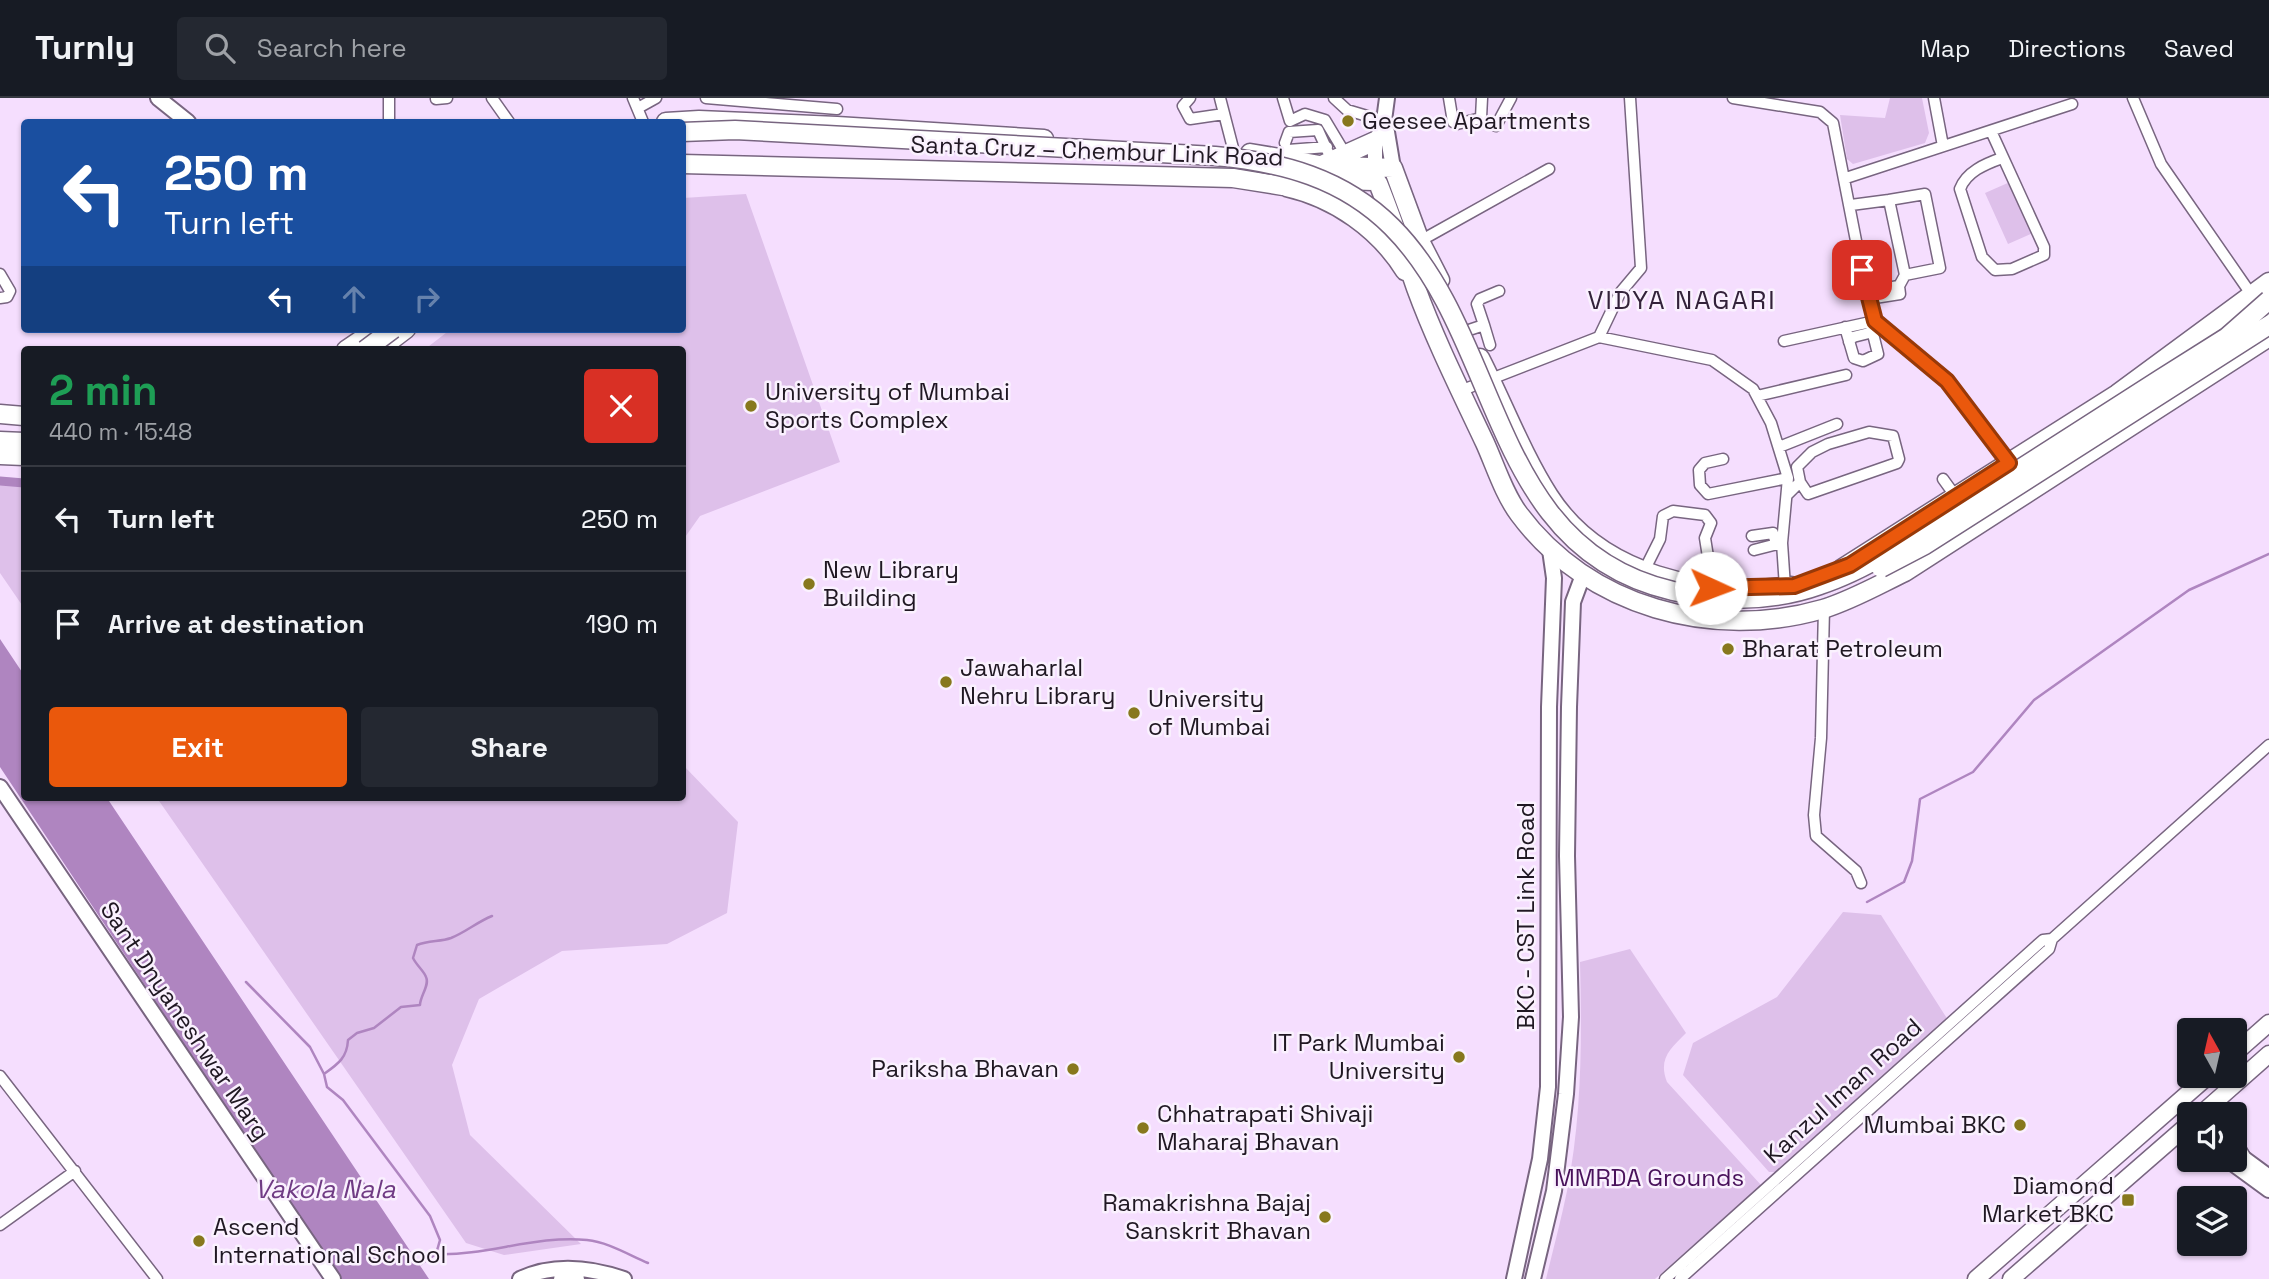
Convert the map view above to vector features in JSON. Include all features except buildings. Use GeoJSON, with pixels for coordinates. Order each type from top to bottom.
{"type":"FeatureCollection","features":[{"type":"Feature","properties":{"kind":"highway","name":"Santa Cruz – Chembur Link Road"},"geometry":{"type":"LineString","coordinates":[[686,121],[837,111],[945,132],[1234,152],[1285,150],[1386,176]]}},
{"type":"Feature","properties":{"kind":"highway"},"geometry":{"type":"LineString","coordinates":[[686,132],[734,130],[1215,156],[1257,160],[1298,169],[1365,202],[1394,228],[1419,258],[1443,300],[1534,494],[1579,544],[1611,567],[1651,586],[1683,593],[1746,600],[1778,596],[1822,585],[1849,573],[1917,535],[2228,344],[2269,325]]}},
{"type":"Feature","properties":{"kind":"highway"},"geometry":{"type":"LineString","coordinates":[[1381,130],[1328,161],[1349,184],[1384,209],[1400,238]]}},
{"type":"Feature","properties":{"kind":"highway"},"geometry":{"type":"LineString","coordinates":[[943,168],[945,132]]}},
{"type":"Feature","properties":{"kind":"highway"},"geometry":{"type":"LineString","coordinates":[[686,143],[734,141],[1256,171],[1295,180],[1329,194],[1358,211],[1385,236],[1410,265],[1433,305],[1524,500],[1548,530],[1572,553],[1606,576],[1647,597],[1713,610],[1780,607],[1825,596],[1925,545],[2228,344],[2269,309]]}},
{"type":"Feature","properties":{"kind":"highway"},"geometry":{"type":"LineString","coordinates":[[1285,150],[1281,186],[1338,205],[1372,232],[1398,259],[1417,289]]}},
{"type":"Feature","properties":{"kind":"highway","name":"Santa Cruz – Chembur Link Road"},"geometry":{"type":"LineString","coordinates":[[686,163],[1233,178],[1281,186],[1328,161]]}},
{"type":"Feature","properties":{"kind":"highway"},"geometry":{"type":"LineString","coordinates":[[1386,176],[1550,497],[1573,524],[1604,551],[1644,571],[1679,583],[1713,588],[1785,587],[1850,565],[2117,394],[2269,282]]}},
{"type":"Feature","properties":{"kind":"highway"},"geometry":{"type":"LineString","coordinates":[[1386,176],[1400,238],[1417,289],[1460,391],[1518,512],[1550,550],[1583,575],[1616,594],[1668,613],[1741,621],[1795,615],[1824,608],[1882,583],[1905,572],[2269,337]]}},
{"type":"Feature","properties":{"kind":"highway"},"geometry":{"type":"LineString","coordinates":[[1882,583],[1882,576],[1927,551],[2228,358],[2228,344],[2269,300]]}},
{"type":"Feature","properties":{"kind":"highway"},"geometry":{"type":"LineString","coordinates":[[359,344],[384,333]]}},
{"type":"Feature","properties":{"kind":"highway"},"geometry":{"type":"LineString","coordinates":[[384,346],[401,333]]}},
{"type":"Feature","properties":{"kind":"highway"},"geometry":{"type":"LineString","coordinates":[[0,414],[21,416]]}},
{"type":"Feature","properties":{"kind":"highway"},"geometry":{"type":"LineString","coordinates":[[0,426],[21,427]]}},
{"type":"Feature","properties":{"kind":"highway"},"geometry":{"type":"LineString","coordinates":[[0,441],[21,442]]}},
{"type":"Feature","properties":{"kind":"highway"},"geometry":{"type":"LineString","coordinates":[[0,455],[21,456]]}},
{"type":"Feature","properties":{"kind":"highway"},"geometry":{"type":"LineString","coordinates":[[1741,621],[1742,589]]}},
{"type":"Feature","properties":{"kind":"main road"},"geometry":{"type":"LineString","coordinates":[[2247,1042],[2269,1023]]}},
{"type":"Feature","properties":{"kind":"main road"},"geometry":{"type":"LineString","coordinates":[[2215,1102],[2269,1054]]}},
{"type":"Feature","properties":{"kind":"main road"},"geometry":{"type":"LineString","coordinates":[[1976,1279],[2194,1088]]}},
{"type":"Feature","properties":{"kind":"main road"},"geometry":{"type":"LineString","coordinates":[[2226,1102],[2227,1091]]}},
{"type":"Feature","properties":{"kind":"main road"},"geometry":{"type":"LineString","coordinates":[[2011,1279],[2177,1136]]}},
{"type":"Feature","properties":{"kind":"street"},"geometry":{"type":"LineString","coordinates":[[158,98],[184,119]]}},
{"type":"Feature","properties":{"kind":"street"},"geometry":{"type":"LineString","coordinates":[[390,98],[390,119]]}},
{"type":"Feature","properties":{"kind":"street"},"geometry":{"type":"LineString","coordinates":[[492,98],[507,119]]}},
{"type":"Feature","properties":{"kind":"street"},"geometry":{"type":"LineString","coordinates":[[633,98],[642,119]]}},
{"type":"Feature","properties":{"kind":"street"},"geometry":{"type":"LineString","coordinates":[[638,108],[656,98]]}},
{"type":"Feature","properties":{"kind":"street"},"geometry":{"type":"LineString","coordinates":[[706,98],[837,111]]}},
{"type":"Feature","properties":{"kind":"street"},"geometry":{"type":"LineString","coordinates":[[1190,98],[1183,106],[1190,119],[1224,114]]}},
{"type":"Feature","properties":{"kind":"street"},"geometry":{"type":"LineString","coordinates":[[1220,98],[1234,152]]}},
{"type":"Feature","properties":{"kind":"street"},"geometry":{"type":"LineString","coordinates":[[1283,98],[1287,118],[1295,122],[1305,114],[1325,120],[1328,161]]}},
{"type":"Feature","properties":{"kind":"street"},"geometry":{"type":"LineString","coordinates":[[1334,98],[1347,110],[1381,130]]}},
{"type":"Feature","properties":{"kind":"street"},"geometry":{"type":"LineString","coordinates":[[1386,176],[1381,130],[1387,98]]}},
{"type":"Feature","properties":{"kind":"street"},"geometry":{"type":"LineString","coordinates":[[1449,98],[1453,122],[1457,124],[1481,118],[1483,103],[1504,112]]}},
{"type":"Feature","properties":{"kind":"street"},"geometry":{"type":"LineString","coordinates":[[1496,125],[1511,98]]}},
{"type":"Feature","properties":{"kind":"street"},"geometry":{"type":"LineString","coordinates":[[1599,337],[1620,293],[1641,268],[1630,98]]}},
{"type":"Feature","properties":{"kind":"street"},"geometry":{"type":"LineString","coordinates":[[1733,98],[1820,111],[1833,123],[1846,178],[1877,357],[1858,361],[1854,358],[1845,327]]}},
{"type":"Feature","properties":{"kind":"street"},"geometry":{"type":"LineString","coordinates":[[1934,98],[1943,146]]}},
{"type":"Feature","properties":{"kind":"street"},"geometry":{"type":"LineString","coordinates":[[2133,98],[2161,164],[2250,294],[2269,315]]}},
{"type":"Feature","properties":{"kind":"street"},"geometry":{"type":"LineString","coordinates":[[1846,178],[2072,104]]}},
{"type":"Feature","properties":{"kind":"street"},"geometry":{"type":"LineString","coordinates":[[1285,150],[1289,132],[1318,130],[1328,161]]}},
{"type":"Feature","properties":{"kind":"street"},"geometry":{"type":"LineString","coordinates":[[1991,131],[2044,247],[2044,255],[2012,269],[1995,270],[1982,257],[1960,189],[1963,180],[1984,165],[2002,158]]}},
{"type":"Feature","properties":{"kind":"street"},"geometry":{"type":"LineString","coordinates":[[1420,241],[1549,169]]}},
{"type":"Feature","properties":{"kind":"street"},"geometry":{"type":"LineString","coordinates":[[1851,205],[1925,194],[1940,268],[1905,275]]}},
{"type":"Feature","properties":{"kind":"street"},"geometry":{"type":"LineString","coordinates":[[1867,295],[1900,290],[1905,275],[1889,200]]}},
{"type":"Feature","properties":{"kind":"street"},"geometry":{"type":"LineString","coordinates":[[0,274],[10,291],[8,297],[0,298]]}},
{"type":"Feature","properties":{"kind":"street"},"geometry":{"type":"LineString","coordinates":[[1490,345],[1477,304],[1480,299],[1499,291]]}},
{"type":"Feature","properties":{"kind":"street"},"geometry":{"type":"LineString","coordinates":[[1466,331],[1483,325]]}},
{"type":"Feature","properties":{"kind":"street"},"geometry":{"type":"LineString","coordinates":[[1849,342],[1873,325]]}},
{"type":"Feature","properties":{"kind":"street"},"geometry":{"type":"LineString","coordinates":[[1784,341],[1845,327],[1873,325],[1947,381],[2009,463]]}},
{"type":"Feature","properties":{"kind":"street"},"geometry":{"type":"LineString","coordinates":[[1460,391],[1599,337],[1712,360],[1753,389],[1771,423],[1779,447],[1788,478],[1788,494],[1779,543],[1785,587]]}},
{"type":"Feature","properties":{"kind":"street"},"geometry":{"type":"LineString","coordinates":[[1757,396],[1846,375]]}},
{"type":"Feature","properties":{"kind":"street"},"geometry":{"type":"LineString","coordinates":[[1779,447],[1837,424]]}},
{"type":"Feature","properties":{"kind":"street"},"geometry":{"type":"LineString","coordinates":[[1869,432],[1890,433],[1893,436],[1899,459],[1897,463],[1808,494],[1800,482],[1796,470],[1812,452],[1869,432]]}},
{"type":"Feature","properties":{"kind":"street"},"geometry":{"type":"LineString","coordinates":[[1723,459],[1705,463],[1699,470],[1700,485],[1708,494],[1788,478]]}},
{"type":"Feature","properties":{"kind":"street"},"geometry":{"type":"LineString","coordinates":[[1943,480],[1956,497]]}},
{"type":"Feature","properties":{"kind":"street"},"geometry":{"type":"LineString","coordinates":[[1788,494],[1800,482]]}},
{"type":"Feature","properties":{"kind":"street"},"geometry":{"type":"LineString","coordinates":[[1644,571],[1660,539],[1663,516],[1673,511],[1704,515],[1712,523],[1705,538],[1713,588]]}},
{"type":"Feature","properties":{"kind":"street"},"geometry":{"type":"LineString","coordinates":[[1752,536],[1773,533],[1779,543]]}},
{"type":"Feature","properties":{"kind":"street"},"geometry":{"type":"LineString","coordinates":[[1754,550],[1779,543]]}},
{"type":"Feature","properties":{"kind":"street","name":"BKC - CST Link Road"},"geometry":{"type":"LineString","coordinates":[[1514,1279],[1530,1209],[1544,1119],[1550,1016],[1549,707],[1554,578],[1550,550]]}},
{"type":"Feature","properties":{"kind":"street","name":"BKC - CST Link Road"},"geometry":{"type":"LineString","coordinates":[[1533,1279],[1549,1213],[1562,1121],[1571,1017],[1567,829],[1569,707],[1573,602],[1577,583],[1583,575]]}},
{"type":"Feature","properties":{"kind":"street"},"geometry":{"type":"LineString","coordinates":[[1824,608],[1821,738],[1814,815],[1816,836],[1856,871],[1861,883]]}},
{"type":"Feature","properties":{"kind":"street"},"geometry":{"type":"LineString","coordinates":[[1549,707],[1569,707]]}},
{"type":"Feature","properties":{"kind":"street","name":"Kanzul Iman Road"},"geometry":{"type":"LineString","coordinates":[[1680,1279],[2049,949],[2052,939],[2269,745]]}},
{"type":"Feature","properties":{"kind":"street","name":"Sant Dnyaneshwar Marg"},"geometry":{"type":"LineString","coordinates":[[0,787],[333,1279]]}},
{"type":"Feature","properties":{"kind":"street"},"geometry":{"type":"LineString","coordinates":[[1548,831],[1567,829]]}},
{"type":"Feature","properties":{"kind":"street","name":"Kanzul Iman Road"},"geometry":{"type":"LineString","coordinates":[[1665,1279],[2043,940],[2052,939]]}},
{"type":"Feature","properties":{"kind":"street"},"geometry":{"type":"LineString","coordinates":[[0,1076],[157,1279]]}},
{"type":"Feature","properties":{"kind":"street"},"geometry":{"type":"LineString","coordinates":[[2168,1111],[2177,1118]]}},
{"type":"Feature","properties":{"kind":"street"},"geometry":{"type":"LineString","coordinates":[[1544,1119],[1562,1121]]}},
{"type":"Feature","properties":{"kind":"street"},"geometry":{"type":"LineString","coordinates":[[2247,1162],[2269,1177]]}},
{"type":"Feature","properties":{"kind":"street"},"geometry":{"type":"LineString","coordinates":[[2247,1167],[2269,1190]]}},
{"type":"Feature","properties":{"kind":"street"},"geometry":{"type":"LineString","coordinates":[[0,1225],[75,1171]]}},
{"type":"Feature","properties":{"kind":"street"},"geometry":{"type":"LineString","coordinates":[[1530,1209],[1549,1213]]}},
{"type":"Feature","properties":{"kind":"street"},"geometry":{"type":"LineString","coordinates":[[520,1279],[551,1268],[569,1268],[624,1279]]}},
{"type":"Feature","properties":{"kind":"street"},"geometry":{"type":"LineString","coordinates":[[561,1279],[577,1279]]}},
{"type":"Feature","properties":{"kind":"green space"},"geometry":{"type":"Polygon","coordinates":[[[1890,98],[1922,98],[1929,133],[1925,143],[1853,164],[1847,159],[1840,115],[1885,118],[1890,98]]]}},
{"type":"Feature","properties":{"kind":"green space"},"geometry":{"type":"Polygon","coordinates":[[[2010,182],[2033,233],[2008,244],[1985,193],[2010,182]]]}},
{"type":"Feature","properties":{"kind":"green space","name":"University of Mumbai Sports Complex"},"geometry":{"type":"Polygon","coordinates":[[[746,194],[840,462],[700,516],[686,536],[686,346],[429,346],[446,333],[686,333],[686,198],[746,194]]]}},
{"type":"Feature","properties":{"kind":"green space"},"geometry":{"type":"Polygon","coordinates":[[[0,477],[21,479],[21,604],[0,573],[0,477]]]}},
{"type":"Feature","properties":{"kind":"green space"},"geometry":{"type":"Polygon","coordinates":[[[686,768],[738,822],[727,913],[667,944],[562,951],[479,999],[452,1065],[470,1135],[581,1244],[504,1255],[466,1243],[159,801],[686,801],[686,768]]]}},
{"type":"Feature","properties":{"kind":"green space","name":"MMRDA Grounds"},"geometry":{"type":"Polygon","coordinates":[[[1843,912],[1881,915],[1948,1020],[1776,1172],[1769,1172],[1683,1075],[1693,1043],[1777,997],[1843,912]]]}},
{"type":"Feature","properties":{"kind":"green space","name":"MMRDA Grounds"},"geometry":{"type":"Polygon","coordinates":[[[1630,949],[1686,1033],[1667,1055],[1664,1067],[1667,1082],[1761,1185],[1655,1279],[1546,1279],[1567,1191],[1576,1134],[1581,1048],[1580,962],[1630,949]]]}},
{"type":"Feature","properties":{"kind":"water","name":"Vakola Nala"},"geometry":{"type":"Polygon","coordinates":[[[0,639],[21,670],[21,799],[0,767],[0,639]]]}},
{"type":"Feature","properties":{"kind":"water","name":"Vakola Nala"},"geometry":{"type":"Polygon","coordinates":[[[23,801],[109,801],[429,1279],[340,1279],[23,801]]]}},
{"type":"Feature","properties":{"kind":"waterway"},"geometry":{"type":"LineString","coordinates":[[0,481],[21,483]]}},
{"type":"Feature","properties":{"kind":"waterway"},"geometry":{"type":"LineString","coordinates":[[1867,902],[1904,882],[1912,861],[1920,799],[1973,772],[2034,700],[2189,590],[2269,554]]}},
{"type":"Feature","properties":{"kind":"waterway"},"geometry":{"type":"LineString","coordinates":[[421,1264],[436,1254],[440,1240],[430,1216],[343,1100],[327,1087],[324,1074],[341,1060],[348,1040],[357,1033],[374,1028],[401,1007],[420,1005],[427,980],[413,958],[417,945],[451,938],[492,916]]}},
{"type":"Feature","properties":{"kind":"waterway"},"geometry":{"type":"LineString","coordinates":[[246,982],[310,1047],[324,1074]]}},
{"type":"Feature","properties":{"kind":"waterway"},"geometry":{"type":"LineString","coordinates":[[436,1254],[474,1252],[568,1239],[595,1241],[648,1263]]}},
{"type":"Feature","properties":{"kind":"place","name":"Geesee Apartments"},"geometry":{"type":"Point","coordinates":[1348,121]}},
{"type":"Feature","properties":{"kind":"place","name":"University of Mumbai Sports Complex"},"geometry":{"type":"Point","coordinates":[751,406]}},
{"type":"Feature","properties":{"kind":"place","name":"New Library Building"},"geometry":{"type":"Point","coordinates":[809,584]}},
{"type":"Feature","properties":{"kind":"place","name":"Bharat Petroleum"},"geometry":{"type":"Point","coordinates":[1728,649]}},
{"type":"Feature","properties":{"kind":"place","name":"Jawaharlal Nehru Library"},"geometry":{"type":"Point","coordinates":[946,682]}},
{"type":"Feature","properties":{"kind":"place","name":"University of Mumbai"},"geometry":{"type":"Point","coordinates":[1134,713]}},
{"type":"Feature","properties":{"kind":"place","name":"IT Park Mumbai University"},"geometry":{"type":"Point","coordinates":[1459,1057]}},
{"type":"Feature","properties":{"kind":"place","name":"Pariksha Bhavan"},"geometry":{"type":"Point","coordinates":[1073,1069]}},
{"type":"Feature","properties":{"kind":"place","name":"Mumbai BKC"},"geometry":{"type":"Point","coordinates":[2020,1125]}},
{"type":"Feature","properties":{"kind":"place","name":"Chhatrapati Shivaji Maharaj Bhavan"},"geometry":{"type":"Point","coordinates":[1143,1128]}},
{"type":"Feature","properties":{"kind":"place","name":"Diamond Market BKC"},"geometry":{"type":"Point","coordinates":[2128,1200]}},
{"type":"Feature","properties":{"kind":"place","name":"Ramakrishna Bajaj Sanskrit Bhavan"},"geometry":{"type":"Point","coordinates":[1325,1217]}},
{"type":"Feature","properties":{"kind":"place","name":"Ascend International School"},"geometry":{"type":"Point","coordinates":[199,1241]}},
{"type":"Feature","properties":{"kind":"district","name":"VIDYA NAGARI"},"geometry":{"type":"Point","coordinates":[1682,300]}},
{"type":"Feature","properties":{"kind":"route"},"geometry":{"type":"LineString","coordinates":[[1711,588],[1794,586],[1850,565],[2009,463],[1947,381],[1875,321],[1862,270]]}}]}
